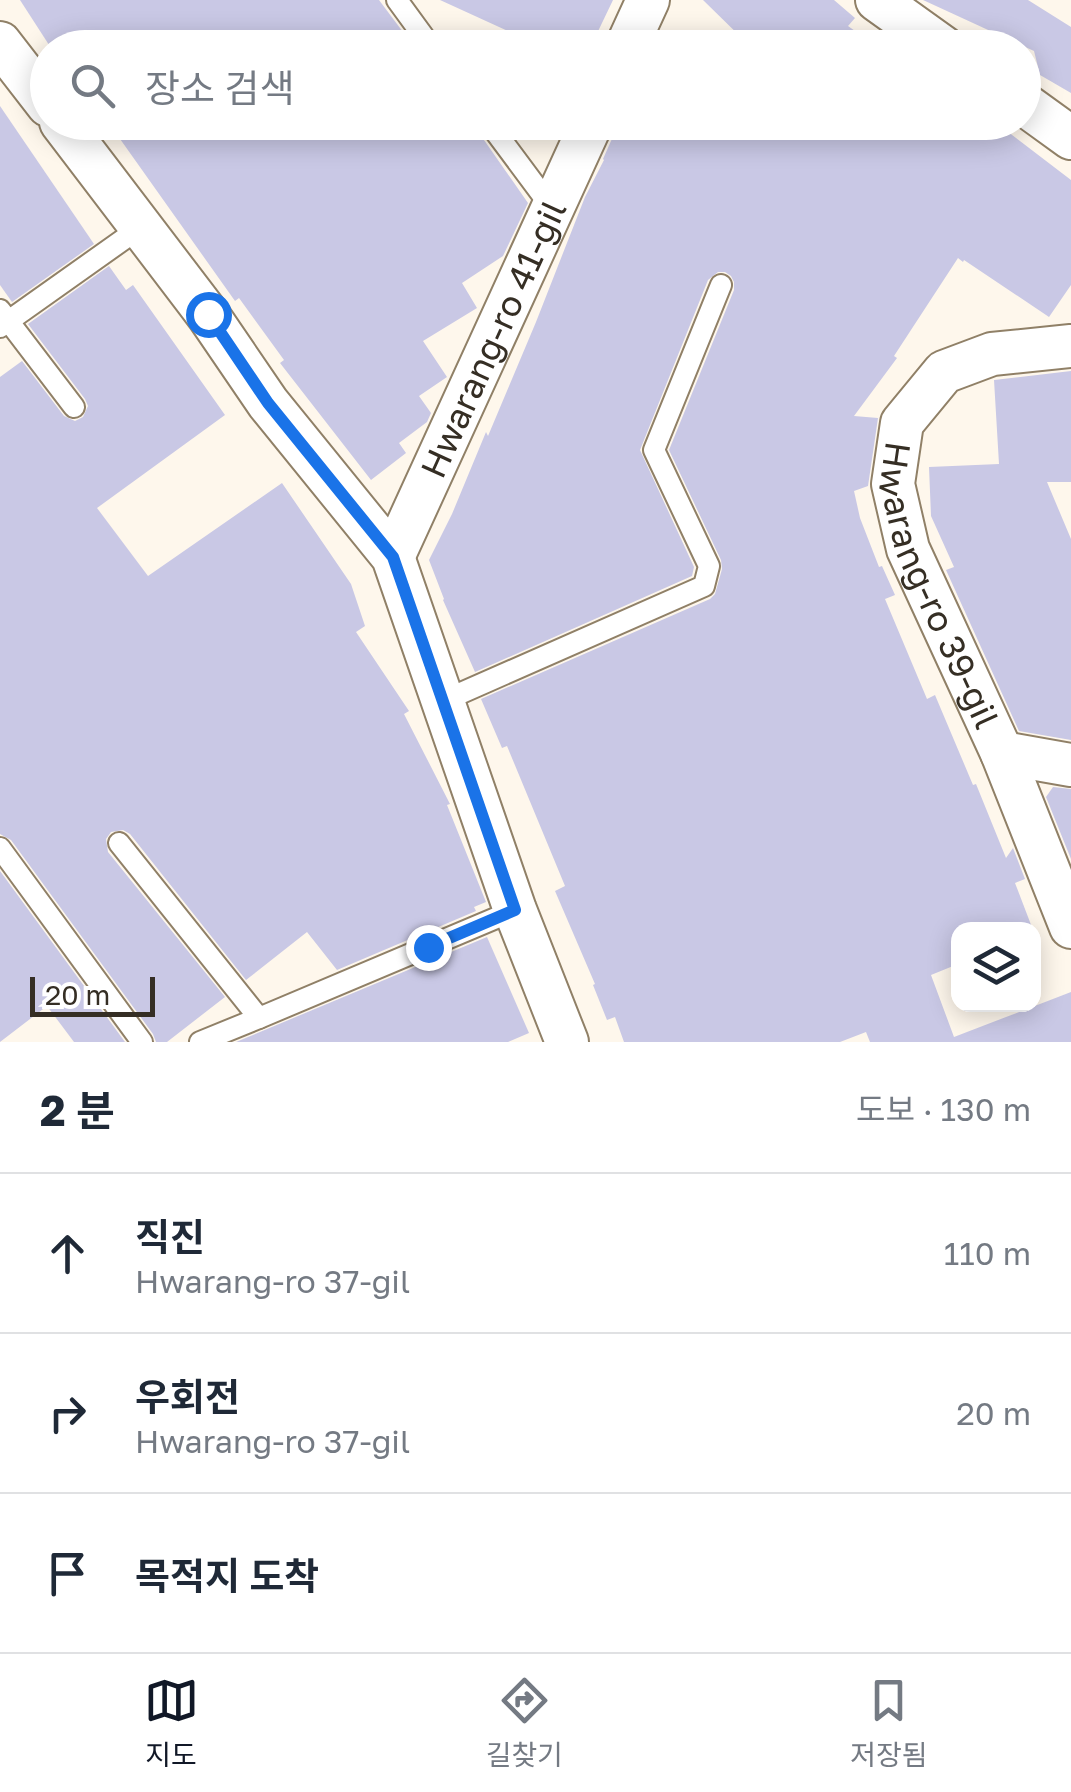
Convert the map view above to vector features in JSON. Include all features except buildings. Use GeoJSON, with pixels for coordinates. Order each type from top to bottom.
{"type":"FeatureCollection","features":[{"type":"Feature","properties":{"kind":"street"},"geometry":{"type":"LineString","coordinates":[[634,30],[648,0]]}},
{"type":"Feature","properties":{"kind":"street"},"geometry":{"type":"LineString","coordinates":[[876,0],[918,30]]}},
{"type":"Feature","properties":{"kind":"street"},"geometry":{"type":"LineString","coordinates":[[0,43],[30,82]]}},
{"type":"Feature","properties":{"kind":"street"},"geometry":{"type":"LineString","coordinates":[[1041,116],[1071,138]]}},
{"type":"Feature","properties":{"kind":"street"},"geometry":{"type":"LineString","coordinates":[[75,140],[208,314],[268,403],[393,557],[515,910],[567,1042]]}},
{"type":"Feature","properties":{"kind":"street","name":"Hwarang-ro 41-gil"},"geometry":{"type":"LineString","coordinates":[[393,557],[584,140]]}},
{"type":"Feature","properties":{"kind":"street","name":"Hwarang-ro 39-gil"},"geometry":{"type":"LineString","coordinates":[[1071,346],[992,354],[944,372],[902,423],[893,484],[908,549],[1002,753],[1071,927]]}},
{"type":"Feature","properties":{"kind":"street"},"geometry":{"type":"LineString","coordinates":[[1002,753],[1071,766]]}},
{"type":"Feature","properties":{"kind":"lane"},"geometry":{"type":"LineString","coordinates":[[397,0],[419,30]]}},
{"type":"Feature","properties":{"kind":"lane"},"geometry":{"type":"LineString","coordinates":[[501,140],[552,208]]}},
{"type":"Feature","properties":{"kind":"lane"},"geometry":{"type":"LineString","coordinates":[[74,406],[3,319],[141,227]]}},
{"type":"Feature","properties":{"kind":"lane"},"geometry":{"type":"LineString","coordinates":[[443,701],[704,586],[709,566],[654,450],[721,285]]}},
{"type":"Feature","properties":{"kind":"lane"},"geometry":{"type":"LineString","coordinates":[[119,843],[260,1018]]}},
{"type":"Feature","properties":{"kind":"lane"},"geometry":{"type":"LineString","coordinates":[[0,848],[142,1042]]}},
{"type":"Feature","properties":{"kind":"lane"},"geometry":{"type":"LineString","coordinates":[[200,1042],[515,910]]}},
{"type":"Feature","properties":{"kind":"route"},"geometry":{"type":"LineString","coordinates":[[208,314],[268,403],[393,557],[515,910],[428,947]]}}]}
